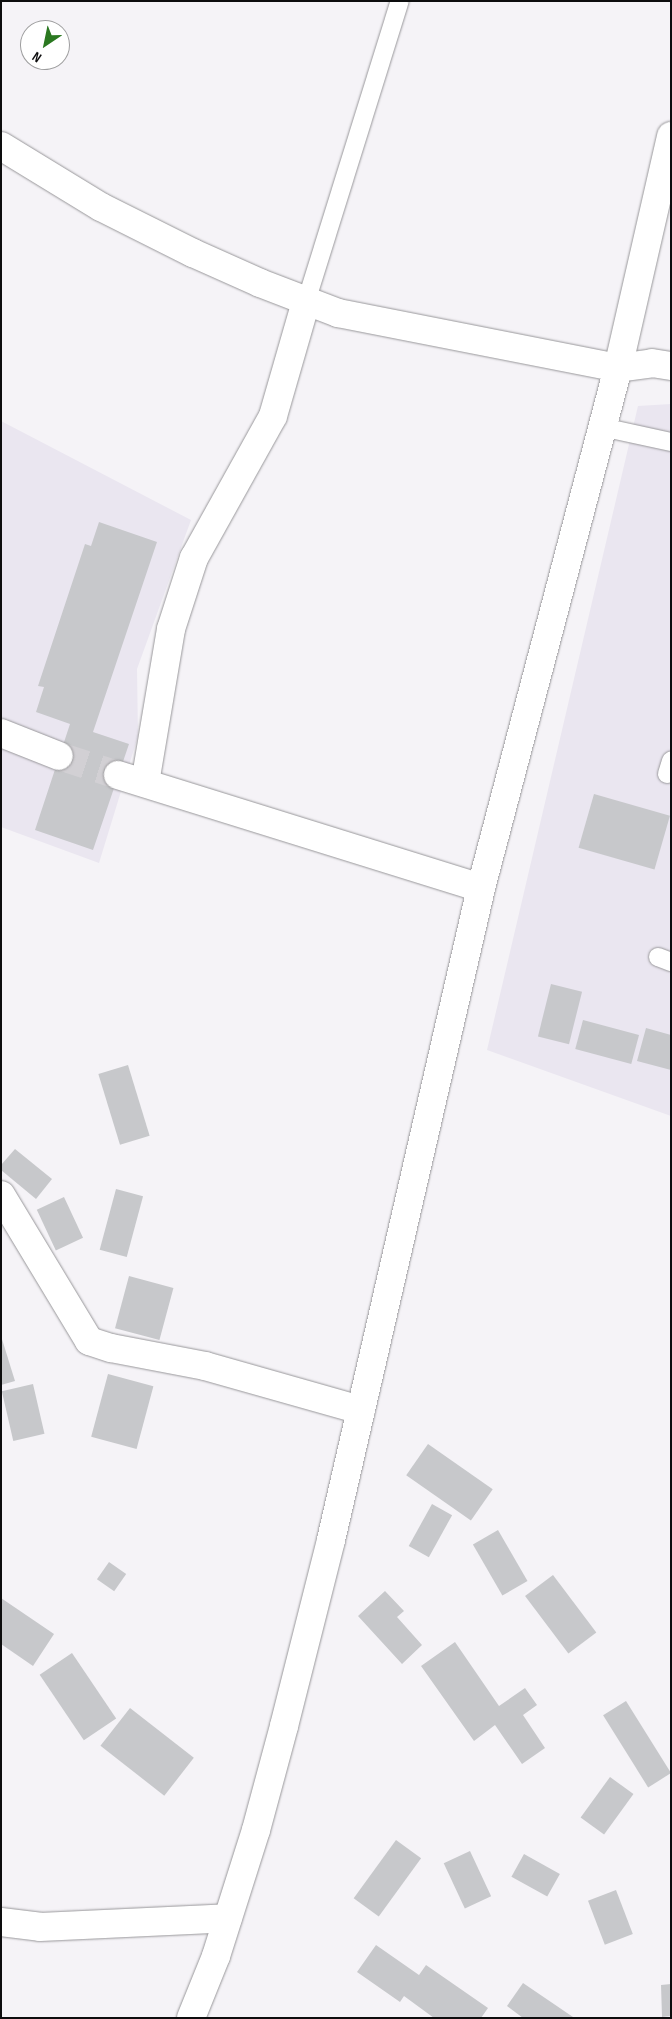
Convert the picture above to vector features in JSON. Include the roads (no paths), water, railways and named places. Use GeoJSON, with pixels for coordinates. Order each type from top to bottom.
{"type":"FeatureCollection","features":[{"type":"Feature","properties":{"kind":"street"},"geometry":{"type":"LineString","coordinates":[[192,2018],[216,1956],[256,1830],[284,1726],[361,1410],[481,888],[618,368],[671,136]]}},
{"type":"Feature","properties":{"kind":"street"},"geometry":{"type":"LineString","coordinates":[[1,146],[101,207],[193,253],[306,302],[338,313],[618,368],[652,363],[671,366]]}},
{"type":"Feature","properties":{"kind":"street"},"geometry":{"type":"LineString","coordinates":[[145,783],[170,628],[194,558],[273,416],[306,302]]}},
{"type":"Feature","properties":{"kind":"street"},"geometry":{"type":"LineString","coordinates":[[1,733],[59,756]]}},
{"type":"Feature","properties":{"kind":"street"},"geometry":{"type":"LineString","coordinates":[[118,775],[481,888]]}},
{"type":"Feature","properties":{"kind":"street"},"geometry":{"type":"LineString","coordinates":[[1,1195],[89,1341],[111,1348],[205,1366],[361,1410]]}},
{"type":"Feature","properties":{"kind":"street"},"geometry":{"type":"LineString","coordinates":[[1,1922],[40,1928],[228,1918]]}},
{"type":"Feature","properties":{"kind":"lane"},"geometry":{"type":"LineString","coordinates":[[306,302],[400,1]]}},
{"type":"Feature","properties":{"kind":"lane"},"geometry":{"type":"LineString","coordinates":[[602,427],[671,442]]}},
{"type":"Feature","properties":{"kind":"tunnel"},"geometry":{"type":"LineString","coordinates":[[59,756],[118,775]]}}]}
